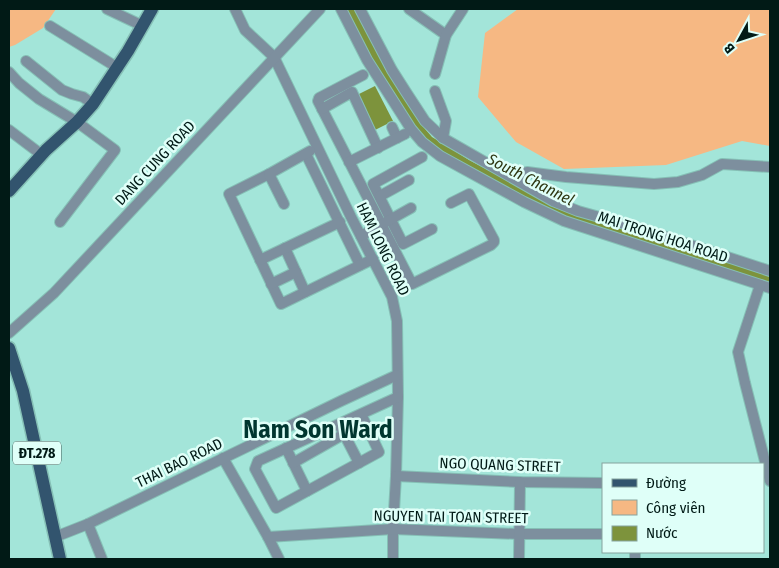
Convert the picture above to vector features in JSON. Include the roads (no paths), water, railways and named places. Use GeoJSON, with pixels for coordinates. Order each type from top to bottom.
{"type":"FeatureCollection","features":[{"type":"Feature","properties":{"kind":"main road"},"geometry":{"type":"LineString","coordinates":[[11,185],[77,122],[93,104],[118,68],[152,9]]}},
{"type":"Feature","properties":{"kind":"main road","name":"ĐT.278"},"geometry":{"type":"LineString","coordinates":[[9,348],[22,391],[60,559]]}},
{"type":"Feature","properties":{"kind":"street"},"geometry":{"type":"LineString","coordinates":[[107,9],[143,26]]}},
{"type":"Feature","properties":{"kind":"street"},"geometry":{"type":"LineString","coordinates":[[235,9],[245,30],[274,57]]}},
{"type":"Feature","properties":{"kind":"street","name":"DANG CUNG ROAD"},"geometry":{"type":"LineString","coordinates":[[9,333],[54,293],[320,9]]}},
{"type":"Feature","properties":{"kind":"street","name":"MAI TRONG HOA ROAD"},"geometry":{"type":"LineString","coordinates":[[341,9],[367,60],[411,129],[422,142],[440,156],[524,202],[564,221],[770,288]]}},
{"type":"Feature","properties":{"kind":"street"},"geometry":{"type":"LineString","coordinates":[[360,9],[392,70],[406,92],[425,121],[443,138],[564,206],[770,271]]}},
{"type":"Feature","properties":{"kind":"street"},"geometry":{"type":"LineString","coordinates":[[409,9],[446,35]]}},
{"type":"Feature","properties":{"kind":"street"},"geometry":{"type":"LineString","coordinates":[[435,74],[446,35],[463,9]]}},
{"type":"Feature","properties":{"kind":"street"},"geometry":{"type":"LineString","coordinates":[[50,26],[118,68]]}},
{"type":"Feature","properties":{"kind":"street","name":"HAM LONG ROAD"},"geometry":{"type":"LineString","coordinates":[[274,57],[392,297],[397,313],[398,397],[393,559]]}},
{"type":"Feature","properties":{"kind":"street"},"geometry":{"type":"LineString","coordinates":[[26,60],[62,90],[93,104]]}},
{"type":"Feature","properties":{"kind":"street"},"geometry":{"type":"LineString","coordinates":[[9,72],[39,99],[77,122],[115,150],[60,222]]}},
{"type":"Feature","properties":{"kind":"street"},"geometry":{"type":"LineString","coordinates":[[363,75],[319,98],[318,101],[412,284],[494,242],[469,194],[451,203]]}},
{"type":"Feature","properties":{"kind":"street"},"geometry":{"type":"LineString","coordinates":[[435,91],[446,121],[443,138]]}},
{"type":"Feature","properties":{"kind":"street"},"geometry":{"type":"LineString","coordinates":[[322,109],[352,92],[378,148]]}},
{"type":"Feature","properties":{"kind":"street"},"geometry":{"type":"LineString","coordinates":[[349,162],[401,136],[392,127]]}},
{"type":"Feature","properties":{"kind":"street"},"geometry":{"type":"LineString","coordinates":[[10,134],[42,155]]}},
{"type":"Feature","properties":{"kind":"street"},"geometry":{"type":"LineString","coordinates":[[318,147],[229,194],[280,304],[372,259]]}},
{"type":"Feature","properties":{"kind":"street"},"geometry":{"type":"LineString","coordinates":[[306,154],[360,265]]}},
{"type":"Feature","properties":{"kind":"street"},"geometry":{"type":"LineString","coordinates":[[422,156],[373,184],[403,244],[432,229]]}},
{"type":"Feature","properties":{"kind":"street"},"geometry":{"type":"LineString","coordinates":[[511,176],[527,172],[654,184],[678,182],[702,175],[722,164],[770,167]]}},
{"type":"Feature","properties":{"kind":"street"},"geometry":{"type":"LineString","coordinates":[[269,174],[284,204]]}},
{"type":"Feature","properties":{"kind":"street"},"geometry":{"type":"LineString","coordinates":[[380,196],[410,180]]}},
{"type":"Feature","properties":{"kind":"street"},"geometry":{"type":"LineString","coordinates":[[361,236],[411,208]]}},
{"type":"Feature","properties":{"kind":"street"},"geometry":{"type":"LineString","coordinates":[[260,260],[340,222]]}},
{"type":"Feature","properties":{"kind":"street"},"geometry":{"type":"LineString","coordinates":[[285,248],[305,292]]}},
{"type":"Feature","properties":{"kind":"street"},"geometry":{"type":"LineString","coordinates":[[271,284],[296,272]]}},
{"type":"Feature","properties":{"kind":"street"},"geometry":{"type":"LineString","coordinates":[[760,284],[738,352],[745,383],[767,454],[770,481]]}},
{"type":"Feature","properties":{"kind":"street","name":"THAI BAO ROAD"},"geometry":{"type":"LineString","coordinates":[[55,537],[88,524],[398,375]]}},
{"type":"Feature","properties":{"kind":"street"},"geometry":{"type":"LineString","coordinates":[[361,414],[379,452],[276,508],[255,469],[258,461],[398,397]]}},
{"type":"Feature","properties":{"kind":"street"},"geometry":{"type":"LineString","coordinates":[[339,424],[359,462]]}},
{"type":"Feature","properties":{"kind":"street"},"geometry":{"type":"LineString","coordinates":[[293,463],[344,434]]}},
{"type":"Feature","properties":{"kind":"street"},"geometry":{"type":"LineString","coordinates":[[286,448],[307,491]]}},
{"type":"Feature","properties":{"kind":"street"},"geometry":{"type":"LineString","coordinates":[[223,458],[268,537],[278,559]]}},
{"type":"Feature","properties":{"kind":"street","name":"NGO QUANG STREET"},"geometry":{"type":"LineString","coordinates":[[396,476],[520,482],[602,483]]}},
{"type":"Feature","properties":{"kind":"street"},"geometry":{"type":"LineString","coordinates":[[518,559],[520,482]]}},
{"type":"Feature","properties":{"kind":"street"},"geometry":{"type":"LineString","coordinates":[[88,524],[102,559]]}},
{"type":"Feature","properties":{"kind":"street","name":"NGUYEN TAI TOAN STREET"},"geometry":{"type":"LineString","coordinates":[[268,537],[393,529],[519,534],[602,534]]}},
{"type":"Feature","properties":{"kind":"water","name":"South Channel"},"geometry":{"type":"Polygon","coordinates":[[[345,9],[354,9],[397,88],[432,137],[469,160],[520,187],[630,230],[770,276],[770,284],[555,214],[441,153],[415,129],[390,91],[345,9]]]}},
{"type":"Feature","properties":{"kind":"water"},"geometry":{"type":"Polygon","coordinates":[[[375,86],[393,121],[375,130],[357,95],[375,86]]]}},
{"type":"Feature","properties":{"kind":"district","name":"Nam Son Ward"},"geometry":{"type":"Point","coordinates":[318,429]}}]}
